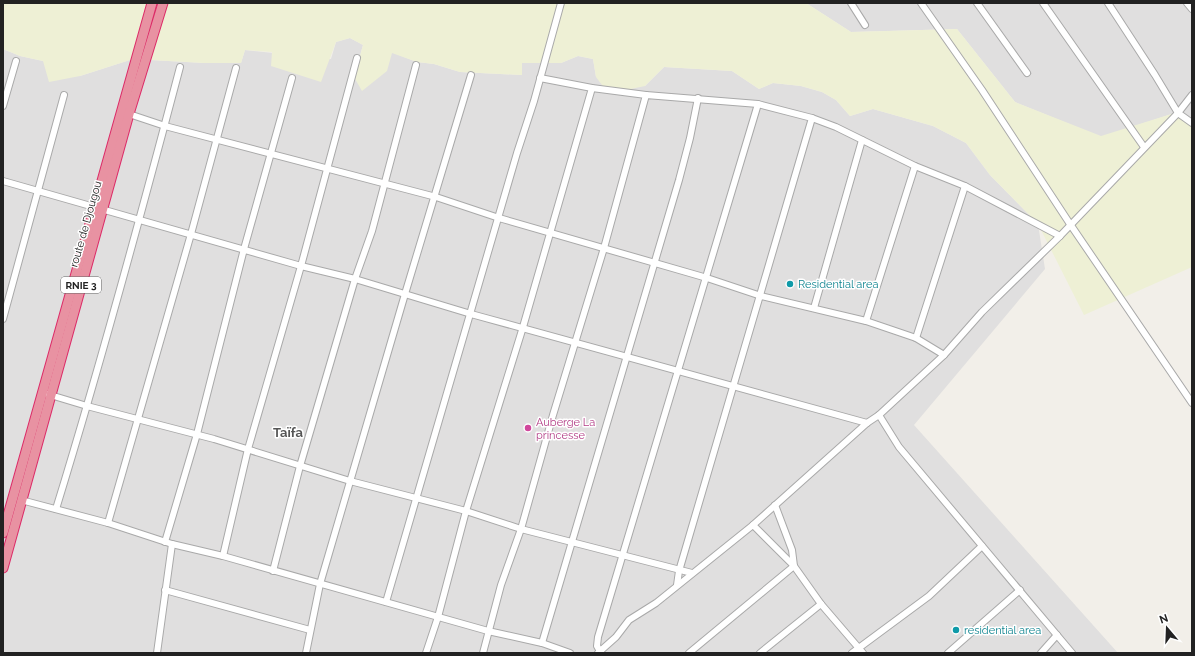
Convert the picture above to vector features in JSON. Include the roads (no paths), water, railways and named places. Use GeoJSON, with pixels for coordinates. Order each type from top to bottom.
{"type":"FeatureCollection","features":[{"type":"Feature","properties":{"kind":"highway","name":"route de Djougou"},"geometry":{"type":"LineString","coordinates":[[6,534],[21,500],[94,206],[152,3]]}},
{"type":"Feature","properties":{"kind":"highway","name":"route de Djougou"},"geometry":{"type":"LineString","coordinates":[[3,568],[6,534],[103,209],[128,114],[162,3]]}},
{"type":"Feature","properties":{"kind":"street"},"geometry":{"type":"LineString","coordinates":[[386,602],[561,3]]}},
{"type":"Feature","properties":{"kind":"street"},"geometry":{"type":"LineString","coordinates":[[851,3],[865,25]]}},
{"type":"Feature","properties":{"kind":"street"},"geometry":{"type":"LineString","coordinates":[[920,3],[982,90],[1070,224],[1192,404]]}},
{"type":"Feature","properties":{"kind":"street"},"geometry":{"type":"LineString","coordinates":[[977,3],[1027,73]]}},
{"type":"Feature","properties":{"kind":"street"},"geometry":{"type":"LineString","coordinates":[[1043,3],[1144,147]]}},
{"type":"Feature","properties":{"kind":"street"},"geometry":{"type":"LineString","coordinates":[[1108,3],[1178,113],[1192,123]]}},
{"type":"Feature","properties":{"kind":"street"},"geometry":{"type":"LineString","coordinates":[[1188,3],[1192,8]]}},
{"type":"Feature","properties":{"kind":"street"},"geometry":{"type":"LineString","coordinates":[[223,556],[248,448],[301,266],[357,58]]}},
{"type":"Feature","properties":{"kind":"street"},"geometry":{"type":"LineString","coordinates":[[3,106],[16,61]]}},
{"type":"Feature","properties":{"kind":"street"},"geometry":{"type":"LineString","coordinates":[[273,571],[300,466],[355,279],[372,231],[416,65]]}},
{"type":"Feature","properties":{"kind":"street"},"geometry":{"type":"LineString","coordinates":[[56,510],[88,406],[140,220],[180,67]]}},
{"type":"Feature","properties":{"kind":"street"},"geometry":{"type":"LineString","coordinates":[[108,523],[218,140],[236,68]]}},
{"type":"Feature","properties":{"kind":"street"},"geometry":{"type":"LineString","coordinates":[[306,653],[320,584],[405,294],[436,197],[472,75]]}},
{"type":"Feature","properties":{"kind":"street"},"geometry":{"type":"LineString","coordinates":[[157,653],[169,543],[244,249],[292,78]]}},
{"type":"Feature","properties":{"kind":"street"},"geometry":{"type":"LineString","coordinates":[[540,78],[592,88],[646,95],[758,104],[812,118],[836,127],[916,166],[965,186],[1060,236]]}},
{"type":"Feature","properties":{"kind":"street"},"geometry":{"type":"LineString","coordinates":[[426,653],[438,617],[466,511],[592,88]]}},
{"type":"Feature","properties":{"kind":"street"},"geometry":{"type":"LineString","coordinates":[[3,319],[64,95]]}},
{"type":"Feature","properties":{"kind":"street"},"geometry":{"type":"LineString","coordinates":[[482,653],[501,585],[521,529],[604,248],[646,95]]}},
{"type":"Feature","properties":{"kind":"street"},"geometry":{"type":"LineString","coordinates":[[758,104],[598,637],[597,646],[599,652],[616,637],[629,620],[656,603],[753,525],[868,423],[879,415],[944,355],[982,312],[1060,236],[1178,113],[1192,95]]}},
{"type":"Feature","properties":{"kind":"street"},"geometry":{"type":"LineString","coordinates":[[542,643],[655,263],[690,138],[698,98]]}},
{"type":"Feature","properties":{"kind":"street"},"geometry":{"type":"LineString","coordinates":[[128,114],[165,126],[436,197],[499,218],[707,278],[760,296],[866,321],[916,338],[944,355]]}},
{"type":"Feature","properties":{"kind":"street"},"geometry":{"type":"LineString","coordinates":[[677,585],[679,571],[812,118]]}},
{"type":"Feature","properties":{"kind":"street"},"geometry":{"type":"LineString","coordinates":[[814,308],[862,140]]}},
{"type":"Feature","properties":{"kind":"street"},"geometry":{"type":"LineString","coordinates":[[866,321],[916,166]]}},
{"type":"Feature","properties":{"kind":"street"},"geometry":{"type":"LineString","coordinates":[[3,181],[301,266],[355,279],[471,314],[868,423]]}},
{"type":"Feature","properties":{"kind":"street"},"geometry":{"type":"LineString","coordinates":[[916,338],[965,186]]}},
{"type":"Feature","properties":{"kind":"street"},"geometry":{"type":"LineString","coordinates":[[47,394],[248,448],[350,481],[466,511],[521,529],[679,571],[692,573]]}},
{"type":"Feature","properties":{"kind":"street"},"geometry":{"type":"LineString","coordinates":[[879,415],[899,447],[1072,653]]}},
{"type":"Feature","properties":{"kind":"street"},"geometry":{"type":"LineString","coordinates":[[21,500],[108,523],[169,543],[223,556],[488,631],[542,643],[570,653]]}},
{"type":"Feature","properties":{"kind":"street"},"geometry":{"type":"LineString","coordinates":[[775,505],[792,550],[794,566]]}},
{"type":"Feature","properties":{"kind":"street"},"geometry":{"type":"LineString","coordinates":[[753,525],[794,566],[821,604],[861,650]]}},
{"type":"Feature","properties":{"kind":"street"},"geometry":{"type":"LineString","coordinates":[[852,653],[861,650],[929,596],[982,546]]}},
{"type":"Feature","properties":{"kind":"street"},"geometry":{"type":"LineString","coordinates":[[689,653],[794,566]]}},
{"type":"Feature","properties":{"kind":"street"},"geometry":{"type":"LineString","coordinates":[[165,590],[310,630]]}},
{"type":"Feature","properties":{"kind":"street"},"geometry":{"type":"LineString","coordinates":[[948,653],[1020,590]]}},
{"type":"Feature","properties":{"kind":"street"},"geometry":{"type":"LineString","coordinates":[[760,653],[821,604]]}},
{"type":"Feature","properties":{"kind":"street"},"geometry":{"type":"LineString","coordinates":[[1041,653],[1057,635]]}},
{"type":"Feature","properties":{"kind":"place","name":"Residential area"},"geometry":{"type":"Point","coordinates":[790,284]}},
{"type":"Feature","properties":{"kind":"place","name":"Auberge La princesse"},"geometry":{"type":"Point","coordinates":[528,428]}},
{"type":"Feature","properties":{"kind":"place","name":"residential area"},"geometry":{"type":"Point","coordinates":[956,630]}},
{"type":"Feature","properties":{"kind":"district","name":"Taïfa"},"geometry":{"type":"Point","coordinates":[288,432]}}]}
